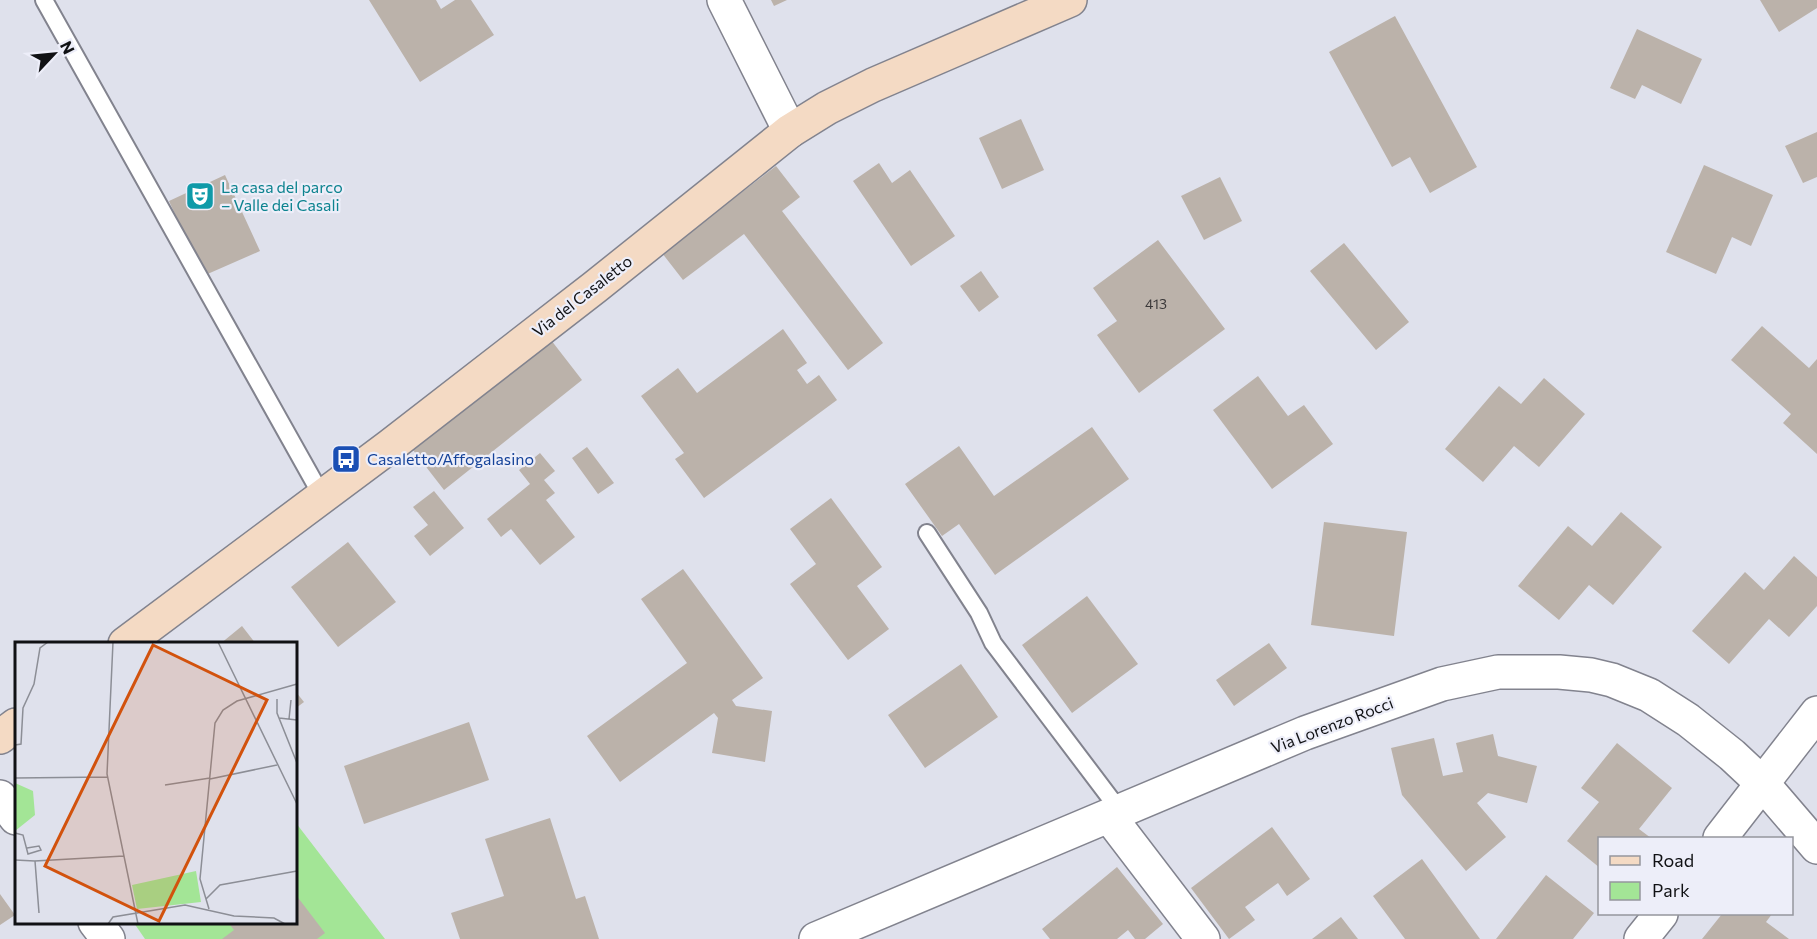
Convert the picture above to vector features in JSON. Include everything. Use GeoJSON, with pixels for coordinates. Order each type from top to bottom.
{"type":"FeatureCollection","features":[{"type":"Feature","properties":{"kind":"street"},"geometry":{"type":"LineString","coordinates":[[724,0],[790,131]]}},
{"type":"Feature","properties":{"kind":"street","name":"Via del Casaletto"},"geometry":{"type":"LineString","coordinates":[[128,642],[595,287],[790,131],[827,108],[873,85],[1070,0]]}},
{"type":"Feature","properties":{"kind":"street","name":"Via Lorenzo Rocci"},"geometry":{"type":"LineString","coordinates":[[816,939],[1305,733],[1442,684],[1498,672],[1591,675],[1637,689],[1664,703],[1717,743],[1763,784],[1817,847]]}},
{"type":"Feature","properties":{"kind":"street"},"geometry":{"type":"LineString","coordinates":[[1721,837],[1817,713]]}},
{"type":"Feature","properties":{"kind":"street"},"geometry":{"type":"LineString","coordinates":[[0,737],[15,726]]}},
{"type":"Feature","properties":{"kind":"street"},"geometry":{"type":"LineString","coordinates":[[0,797],[15,817]]}},
{"type":"Feature","properties":{"kind":"street"},"geometry":{"type":"LineString","coordinates":[[1114,813],[1203,939]]}},
{"type":"Feature","properties":{"kind":"street"},"geometry":{"type":"LineString","coordinates":[[1641,939],[1660,915]]}},
{"type":"Feature","properties":{"kind":"street"},"geometry":{"type":"LineString","coordinates":[[97,924],[108,939]]}},
{"type":"Feature","properties":{"kind":"lane"},"geometry":{"type":"LineString","coordinates":[[44,0],[322,496]]}},
{"type":"Feature","properties":{"kind":"lane"},"geometry":{"type":"LineString","coordinates":[[927,533],[979,613],[993,643],[1114,813]]}},
{"type":"Feature","properties":{"kind":"green space"},"geometry":{"type":"Polygon","coordinates":[[[297,824],[385,939],[145,939],[135,924],[297,924],[297,824]]]}},
{"type":"Feature","properties":{"kind":"building"},"geometry":{"type":"Polygon","coordinates":[[[369,0],[436,0],[441,9],[455,0],[471,0],[494,35],[420,82],[369,0]]]}},
{"type":"Feature","properties":{"kind":"building"},"geometry":{"type":"Polygon","coordinates":[[[771,0],[787,0],[774,6],[771,0]]]}},
{"type":"Feature","properties":{"kind":"building"},"geometry":{"type":"Polygon","coordinates":[[[1760,0],[1817,0],[1817,8],[1779,32],[1760,0]]]}},
{"type":"Feature","properties":{"kind":"building"},"geometry":{"type":"Polygon","coordinates":[[[1395,16],[1477,167],[1430,193],[1410,157],[1392,167],[1329,52],[1395,16]]]}},
{"type":"Feature","properties":{"kind":"building"},"geometry":{"type":"Polygon","coordinates":[[[1637,29],[1702,59],[1681,104],[1642,85],[1635,99],[1610,88],[1637,29]]]}},
{"type":"Feature","properties":{"kind":"building"},"geometry":{"type":"Polygon","coordinates":[[[1021,119],[1044,170],[1002,189],[979,138],[1021,119]]]}},
{"type":"Feature","properties":{"kind":"building"},"geometry":{"type":"Polygon","coordinates":[[[1817,132],[1817,177],[1803,183],[1785,146],[1817,132]]]}},
{"type":"Feature","properties":{"kind":"building"},"geometry":{"type":"Polygon","coordinates":[[[879,163],[892,183],[910,170],[955,236],[911,266],[853,181],[879,163]]]}},
{"type":"Feature","properties":{"kind":"building"},"geometry":{"type":"Polygon","coordinates":[[[1704,165],[1773,195],[1751,246],[1732,237],[1716,274],[1666,252],[1704,165]]]}},
{"type":"Feature","properties":{"kind":"building"},"geometry":{"type":"Polygon","coordinates":[[[776,166],[800,197],[782,211],[883,343],[848,370],[744,234],[683,280],[662,253],[776,166]]]}},
{"type":"Feature","properties":{"kind":"building"},"geometry":{"type":"Polygon","coordinates":[[[225,175],[260,251],[203,276],[169,201],[225,175]]]}},
{"type":"Feature","properties":{"kind":"building"},"geometry":{"type":"Polygon","coordinates":[[[1220,177],[1242,221],[1204,240],[1181,196],[1220,177]]]}},
{"type":"Feature","properties":{"kind":"building"},"geometry":{"type":"Polygon","coordinates":[[[1158,240],[1225,329],[1139,393],[1097,335],[1117,321],[1093,288],[1158,240]]]}},
{"type":"Feature","properties":{"kind":"building"},"geometry":{"type":"Polygon","coordinates":[[[1344,243],[1409,322],[1376,350],[1310,271],[1344,243]]]}},
{"type":"Feature","properties":{"kind":"building"},"geometry":{"type":"Polygon","coordinates":[[[981,271],[999,297],[979,312],[960,286],[981,271]]]}},
{"type":"Feature","properties":{"kind":"building"},"geometry":{"type":"Polygon","coordinates":[[[1762,326],[1809,368],[1817,359],[1817,454],[1783,423],[1791,414],[1731,360],[1762,326]]]}},
{"type":"Feature","properties":{"kind":"building"},"geometry":{"type":"Polygon","coordinates":[[[783,329],[807,363],[797,370],[807,384],[819,375],[837,400],[704,498],[675,459],[684,453],[641,396],[678,368],[697,393],[783,329]]]}},
{"type":"Feature","properties":{"kind":"building"},"geometry":{"type":"Polygon","coordinates":[[[551,340],[582,380],[444,490],[413,450],[551,340]]]}},
{"type":"Feature","properties":{"kind":"building"},"geometry":{"type":"Polygon","coordinates":[[[1258,376],[1288,416],[1304,405],[1333,444],[1272,489],[1213,410],[1258,376]]]}},
{"type":"Feature","properties":{"kind":"building"},"geometry":{"type":"Polygon","coordinates":[[[1544,378],[1585,414],[1539,467],[1514,446],[1483,482],[1445,449],[1499,386],[1521,404],[1544,378]]]}},
{"type":"Feature","properties":{"kind":"building"},"geometry":{"type":"Polygon","coordinates":[[[1092,427],[1129,479],[995,575],[959,524],[942,536],[905,484],[959,446],[994,496],[1092,427]]]}},
{"type":"Feature","properties":{"kind":"building"},"geometry":{"type":"Polygon","coordinates":[[[587,447],[614,483],[598,494],[572,458],[587,447]]]}},
{"type":"Feature","properties":{"kind":"building"},"geometry":{"type":"Polygon","coordinates":[[[540,453],[555,471],[544,480],[555,493],[546,500],[575,537],[540,565],[511,529],[501,537],[487,519],[530,484],[519,470],[540,453]]]}},
{"type":"Feature","properties":{"kind":"building"},"geometry":{"type":"Polygon","coordinates":[[[434,491],[464,528],[430,556],[414,536],[428,525],[413,507],[434,491]]]}},
{"type":"Feature","properties":{"kind":"building"},"geometry":{"type":"Polygon","coordinates":[[[831,498],[882,567],[857,586],[889,629],[848,660],[790,584],[816,564],[790,529],[831,498]]]}},
{"type":"Feature","properties":{"kind":"building"},"geometry":{"type":"Polygon","coordinates":[[[1621,512],[1662,547],[1613,605],[1589,585],[1559,620],[1518,586],[1568,526],[1592,546],[1621,512]]]}},
{"type":"Feature","properties":{"kind":"building"},"geometry":{"type":"Polygon","coordinates":[[[1324,522],[1407,532],[1394,636],[1311,625],[1324,522]]]}},
{"type":"Feature","properties":{"kind":"building"},"geometry":{"type":"Polygon","coordinates":[[[348,542],[396,602],[338,647],[291,587],[348,542]]]}},
{"type":"Feature","properties":{"kind":"building"},"geometry":{"type":"Polygon","coordinates":[[[1794,556],[1817,577],[1817,606],[1789,637],[1769,619],[1729,664],[1692,631],[1745,572],[1764,590],[1794,556]]]}},
{"type":"Feature","properties":{"kind":"building"},"geometry":{"type":"Polygon","coordinates":[[[683,569],[763,678],[732,700],[736,706],[772,711],[765,762],[712,753],[718,718],[714,713],[620,782],[587,736],[687,663],[641,599],[683,569]]]}},
{"type":"Feature","properties":{"kind":"building"},"geometry":{"type":"Polygon","coordinates":[[[1087,596],[1138,664],[1072,713],[1022,645],[1087,596]]]}},
{"type":"Feature","properties":{"kind":"building"},"geometry":{"type":"Polygon","coordinates":[[[242,626],[254,642],[222,642],[242,626]]]}},
{"type":"Feature","properties":{"kind":"building"},"geometry":{"type":"Polygon","coordinates":[[[1269,643],[1287,668],[1234,706],[1216,680],[1269,643]]]}},
{"type":"Feature","properties":{"kind":"building"},"geometry":{"type":"Polygon","coordinates":[[[961,664],[998,717],[925,768],[888,715],[961,664]]]}},
{"type":"Feature","properties":{"kind":"building"},"geometry":{"type":"Polygon","coordinates":[[[297,693],[304,702],[297,707],[297,693]]]}},
{"type":"Feature","properties":{"kind":"building"},"geometry":{"type":"Polygon","coordinates":[[[469,722],[489,780],[364,824],[344,766],[469,722]]]}},
{"type":"Feature","properties":{"kind":"building"},"geometry":{"type":"Polygon","coordinates":[[[1493,734],[1498,756],[1537,766],[1527,803],[1488,793],[1477,803],[1506,837],[1466,871],[1402,795],[1391,748],[1434,738],[1443,776],[1463,772],[1456,743],[1493,734]]]}},
{"type":"Feature","properties":{"kind":"building"},"geometry":{"type":"Polygon","coordinates":[[[1617,743],[1672,788],[1639,829],[1650,837],[1598,837],[1598,866],[1567,841],[1599,802],[1581,788],[1617,743]]]}},
{"type":"Feature","properties":{"kind":"building"},"geometry":{"type":"Polygon","coordinates":[[[550,818],[576,899],[585,896],[599,939],[460,939],[451,913],[504,896],[485,839],[550,818]]]}},
{"type":"Feature","properties":{"kind":"building"},"geometry":{"type":"Polygon","coordinates":[[[1272,827],[1310,879],[1287,896],[1278,883],[1245,907],[1255,920],[1229,939],[1191,888],[1272,827]]]}},
{"type":"Feature","properties":{"kind":"building"},"geometry":{"type":"Polygon","coordinates":[[[1422,859],[1480,939],[1405,939],[1373,896],[1422,859]]]}},
{"type":"Feature","properties":{"kind":"building"},"geometry":{"type":"Polygon","coordinates":[[[1117,867],[1163,924],[1145,939],[1135,939],[1128,930],[1117,939],[1050,939],[1042,929],[1117,867]]]}},
{"type":"Feature","properties":{"kind":"building"},"geometry":{"type":"Polygon","coordinates":[[[1546,875],[1594,913],[1573,939],[1496,939],[1546,875]]]}},
{"type":"Feature","properties":{"kind":"building"},"geometry":{"type":"Polygon","coordinates":[[[0,894],[15,915],[0,925],[0,894]]]}},
{"type":"Feature","properties":{"kind":"building"},"geometry":{"type":"Polygon","coordinates":[[[297,896],[325,933],[317,939],[222,939],[234,930],[230,924],[297,924],[297,896]]]}},
{"type":"Feature","properties":{"kind":"building"},"geometry":{"type":"Polygon","coordinates":[[[1721,915],[1771,915],[1766,922],[1789,939],[1702,939],[1721,915]]]}},
{"type":"Feature","properties":{"kind":"building"},"geometry":{"type":"Polygon","coordinates":[[[1341,917],[1358,939],[1312,939],[1341,917]]]}},
{"type":"Feature","properties":{"kind":"place","name":"La casa del parco – Valle dei Casali"},"geometry":{"type":"Point","coordinates":[200,196]}},
{"type":"Feature","properties":{"kind":"place","name":"Casaletto/Affogalasino"},"geometry":{"type":"Point","coordinates":[346,459]}}]}
